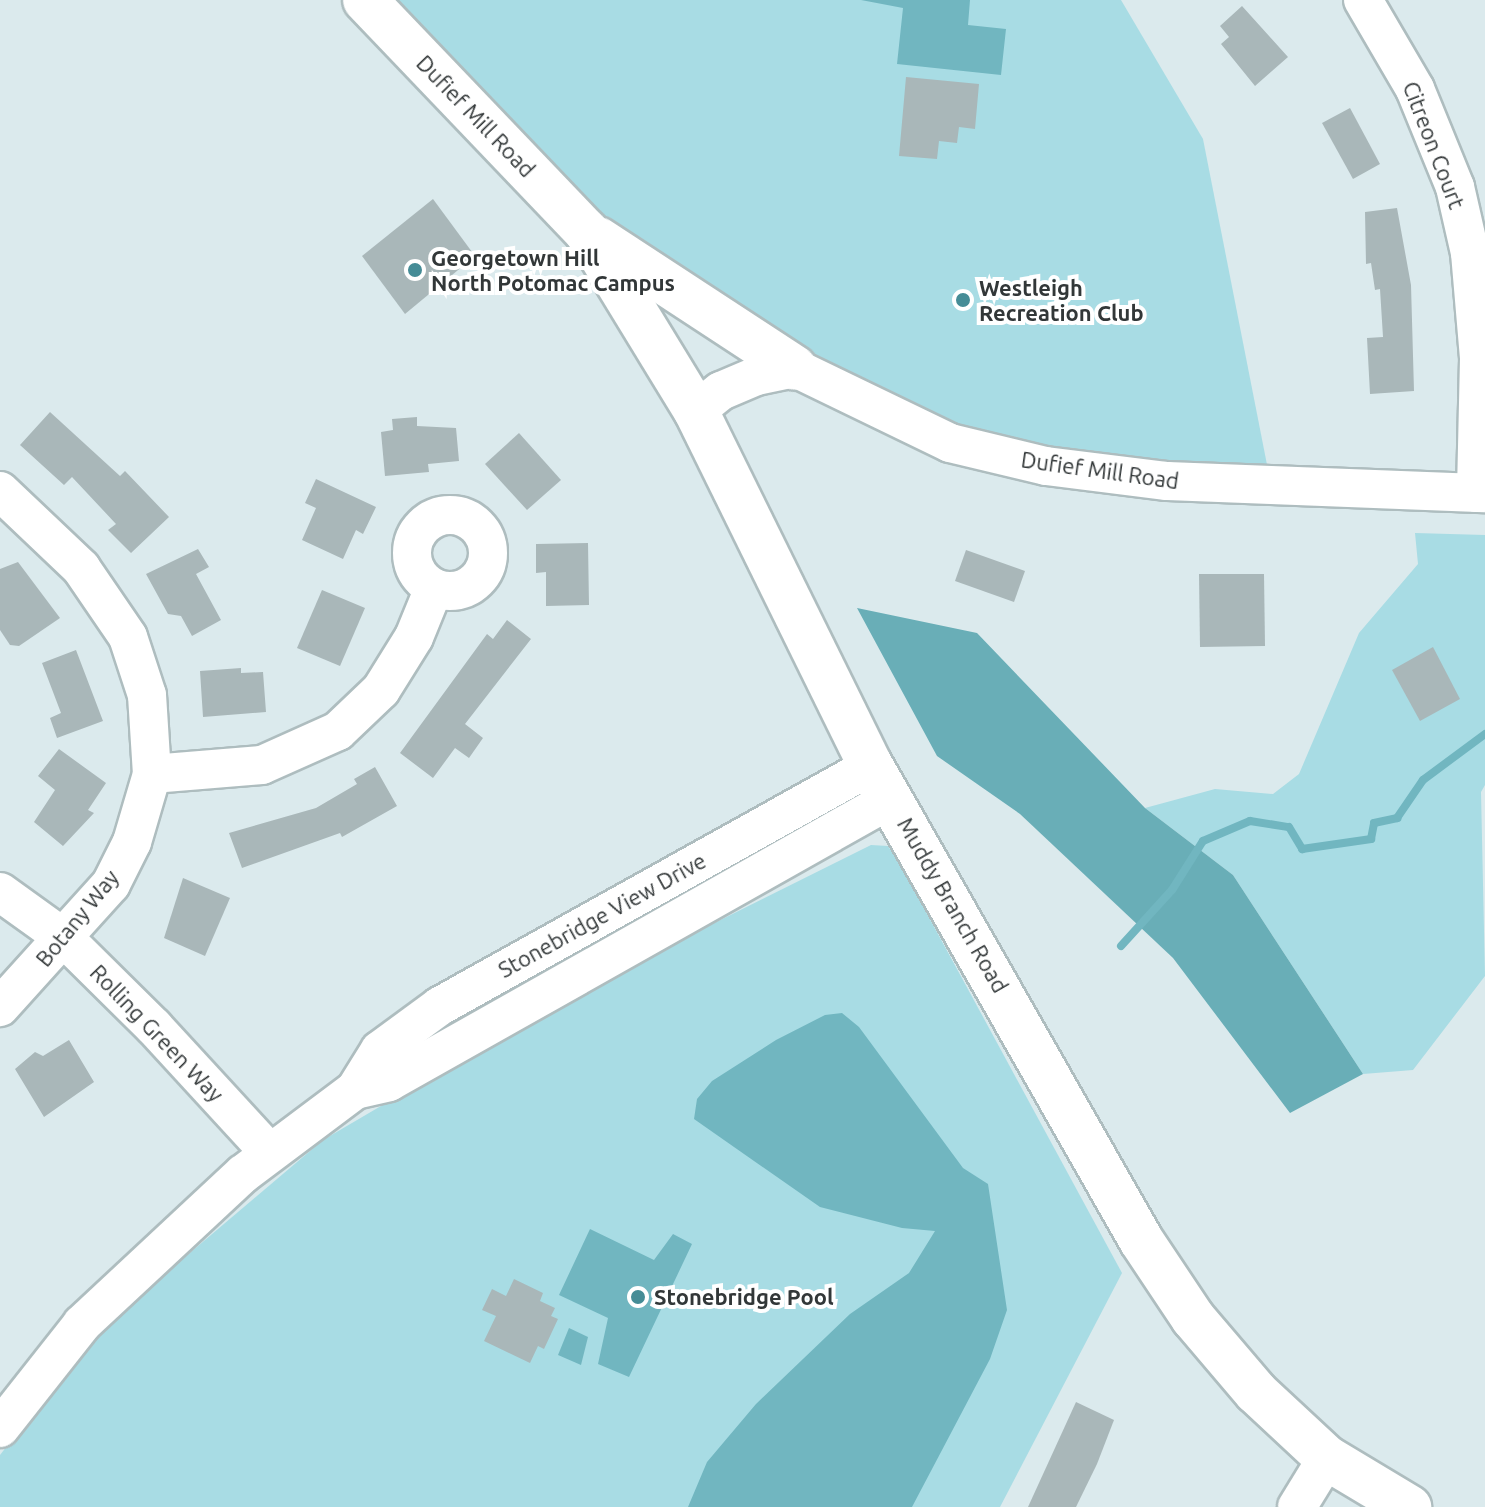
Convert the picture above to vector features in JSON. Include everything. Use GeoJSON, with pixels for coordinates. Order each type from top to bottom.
{"type":"FeatureCollection","features":[{"type":"Feature","properties":{"kind":"main road","name":"Dufief Mill Road"},"geometry":{"type":"LineString","coordinates":[[365,0],[586,231]]}},
{"type":"Feature","properties":{"kind":"main road"},"geometry":{"type":"LineString","coordinates":[[586,231],[795,368]]}},
{"type":"Feature","properties":{"kind":"main road","name":"Muddy Branch Road"},"geometry":{"type":"LineString","coordinates":[[586,231],[696,411],[881,782],[1141,1240],[1193,1318],[1238,1371],[1327,1458],[1409,1507]]}},
{"type":"Feature","properties":{"kind":"street","name":"Citreon Court"},"geometry":{"type":"LineString","coordinates":[[1363,0],[1415,89],[1455,187],[1470,253],[1479,359],[1480,493]]}},
{"type":"Feature","properties":{"kind":"street","name":"Dufief Mill Road"},"geometry":{"type":"LineString","coordinates":[[795,368],[950,443],[1046,466],[1167,481],[1480,493]]}},
{"type":"Feature","properties":{"kind":"street"},"geometry":{"type":"LineString","coordinates":[[696,411],[721,391],[757,376],[795,368]]}},
{"type":"Feature","properties":{"kind":"street","name":"Botany Way"},"geometry":{"type":"LineString","coordinates":[[0,491],[81,568],[128,637],[147,695],[152,774],[132,842],[111,884],[0,1007]]}},
{"type":"Feature","properties":{"kind":"street"},"geometry":{"type":"LineString","coordinates":[[152,774],[262,765],[338,731],[381,690],[414,637],[434,588]]}},
{"type":"Feature","properties":{"kind":"street","name":"Stonebridge View Drive"},"geometry":{"type":"LineString","coordinates":[[0,1428],[82,1324],[269,1152],[355,1090],[380,1050],[440,1006],[881,782]]}},
{"type":"Feature","properties":{"kind":"street","name":"Rolling Green Way"},"geometry":{"type":"LineString","coordinates":[[0,892],[64,938],[154,1027],[269,1152]]}},
{"type":"Feature","properties":{"kind":"street"},"geometry":{"type":"LineString","coordinates":[[1297,1507],[1327,1458]]}},
{"type":"Feature","properties":{"kind":"shaded area","name":"Westleigh Recreation Club"},"geometry":{"type":"Polygon","coordinates":[[[365,0],[1121,0],[1203,139],[1271,485],[950,443],[586,231],[365,0]]]}},
{"type":"Feature","properties":{"kind":"shaded area"},"geometry":{"type":"Polygon","coordinates":[[[861,0],[970,0],[968,25],[1006,29],[1001,75],[897,64],[903,8],[861,0]]]}},
{"type":"Feature","properties":{"kind":"shaded area"},"geometry":{"type":"Polygon","coordinates":[[[1415,533],[1485,535],[1485,785],[1481,792],[1485,976],[1413,1070],[1363,1074],[1233,875],[1145,808],[1215,789],[1273,794],[1299,774],[1359,633],[1418,564],[1415,533]]]}},
{"type":"Feature","properties":{"kind":"shaded area"},"geometry":{"type":"Polygon","coordinates":[[[857,608],[977,633],[1145,808],[1233,875],[1363,1074],[1290,1113],[1173,958],[1020,814],[937,756],[857,608]]]}},
{"type":"Feature","properties":{"kind":"shaded area"},"geometry":{"type":"Polygon","coordinates":[[[871,845],[888,846],[900,864],[1122,1273],[1000,1507],[0,1507],[0,1455],[93,1335],[323,1140],[572,994],[871,845]]]}},
{"type":"Feature","properties":{"kind":"shaded area"},"geometry":{"type":"Polygon","coordinates":[[[842,1013],[859,1027],[963,1168],[988,1184],[1007,1310],[990,1359],[912,1507],[688,1507],[707,1462],[756,1404],[850,1314],[909,1273],[935,1231],[902,1228],[820,1207],[694,1119],[697,1099],[712,1081],[776,1040],[825,1015],[842,1013]]]}},
{"type":"Feature","properties":{"kind":"shaded area"},"geometry":{"type":"Polygon","coordinates":[[[590,1229],[654,1260],[673,1234],[692,1244],[629,1377],[598,1364],[608,1318],[559,1295],[590,1229]]]}},
{"type":"Feature","properties":{"kind":"shaded area"},"geometry":{"type":"Polygon","coordinates":[[[569,1328],[588,1337],[581,1365],[558,1355],[569,1328]]]}},
{"type":"Feature","properties":{"kind":"building"},"geometry":{"type":"Polygon","coordinates":[[[1242,6],[1288,57],[1255,86],[1221,44],[1229,37],[1220,26],[1242,6]]]}},
{"type":"Feature","properties":{"kind":"building"},"geometry":{"type":"Polygon","coordinates":[[[906,77],[979,84],[975,129],[959,127],[957,143],[939,141],[937,159],[899,156],[906,77]]]}},
{"type":"Feature","properties":{"kind":"building"},"geometry":{"type":"Polygon","coordinates":[[[1350,108],[1380,164],[1353,179],[1322,123],[1350,108]]]}},
{"type":"Feature","properties":{"kind":"building","name":"Georgetown Hill North Potomac Campus"},"geometry":{"type":"Polygon","coordinates":[[[433,199],[475,256],[405,314],[362,256],[433,199]]]}},
{"type":"Feature","properties":{"kind":"building"},"geometry":{"type":"Polygon","coordinates":[[[1397,208],[1411,285],[1414,391],[1370,394],[1367,338],[1383,337],[1380,289],[1375,290],[1371,263],[1366,264],[1365,212],[1397,208]]]}},
{"type":"Feature","properties":{"kind":"building"},"geometry":{"type":"Polygon","coordinates":[[[50,412],[120,476],[125,471],[169,517],[131,553],[108,530],[116,524],[72,477],[64,485],[20,445],[50,412]]]}},
{"type":"Feature","properties":{"kind":"building"},"geometry":{"type":"Polygon","coordinates":[[[417,417],[417,426],[456,428],[459,461],[428,464],[429,472],[385,476],[381,432],[393,430],[392,419],[417,417]]]}},
{"type":"Feature","properties":{"kind":"building"},"geometry":{"type":"Polygon","coordinates":[[[519,433],[561,480],[527,510],[485,464],[519,433]]]}},
{"type":"Feature","properties":{"kind":"building"},"geometry":{"type":"Polygon","coordinates":[[[316,479],[376,507],[363,534],[356,530],[343,559],[302,540],[316,508],[305,503],[316,479]]]}},
{"type":"Feature","properties":{"kind":"building"},"geometry":{"type":"Polygon","coordinates":[[[588,543],[589,605],[546,606],[546,572],[536,573],[536,544],[588,543]]]}},
{"type":"Feature","properties":{"kind":"building"},"geometry":{"type":"Polygon","coordinates":[[[198,549],[209,567],[196,574],[221,620],[192,636],[181,616],[168,614],[146,574],[198,549]]]}},
{"type":"Feature","properties":{"kind":"building"},"geometry":{"type":"Polygon","coordinates":[[[966,550],[1025,571],[1014,602],[955,581],[966,550]]]}},
{"type":"Feature","properties":{"kind":"building"},"geometry":{"type":"Polygon","coordinates":[[[18,562],[60,618],[19,646],[10,645],[0,630],[0,569],[18,562]]]}},
{"type":"Feature","properties":{"kind":"building"},"geometry":{"type":"Polygon","coordinates":[[[1199,574],[1264,574],[1265,646],[1200,647],[1199,574]]]}},
{"type":"Feature","properties":{"kind":"building"},"geometry":{"type":"Polygon","coordinates":[[[322,590],[365,608],[340,666],[297,648],[322,590]]]}},
{"type":"Feature","properties":{"kind":"building"},"geometry":{"type":"Polygon","coordinates":[[[507,620],[531,639],[465,724],[483,738],[469,758],[455,748],[433,778],[400,753],[487,634],[493,639],[507,620]]]}},
{"type":"Feature","properties":{"kind":"building"},"geometry":{"type":"Polygon","coordinates":[[[1433,647],[1460,699],[1420,721],[1392,670],[1433,647]]]}},
{"type":"Feature","properties":{"kind":"building"},"geometry":{"type":"Polygon","coordinates":[[[76,650],[103,721],[57,738],[50,718],[61,713],[42,663],[76,650]]]}},
{"type":"Feature","properties":{"kind":"building"},"geometry":{"type":"Polygon","coordinates":[[[241,668],[241,673],[263,672],[266,712],[203,717],[200,671],[241,668]]]}},
{"type":"Feature","properties":{"kind":"building"},"geometry":{"type":"Polygon","coordinates":[[[59,749],[106,783],[88,810],[94,813],[63,846],[34,822],[55,790],[38,776],[59,749]]]}},
{"type":"Feature","properties":{"kind":"building"},"geometry":{"type":"Polygon","coordinates":[[[375,767],[397,806],[342,837],[340,833],[242,868],[229,833],[316,808],[357,784],[354,779],[375,767]]]}},
{"type":"Feature","properties":{"kind":"building"},"geometry":{"type":"Polygon","coordinates":[[[183,878],[230,898],[205,956],[164,938],[183,878]]]}},
{"type":"Feature","properties":{"kind":"building"},"geometry":{"type":"Polygon","coordinates":[[[69,1040],[94,1082],[44,1117],[15,1069],[35,1052],[43,1056],[69,1040]]]}},
{"type":"Feature","properties":{"kind":"building"},"geometry":{"type":"Polygon","coordinates":[[[514,1279],[543,1293],[540,1301],[555,1308],[551,1316],[558,1319],[544,1349],[538,1346],[530,1363],[484,1341],[496,1316],[482,1310],[492,1289],[506,1296],[514,1279]]]}},
{"type":"Feature","properties":{"kind":"building"},"geometry":{"type":"Polygon","coordinates":[[[1076,1402],[1114,1420],[1097,1464],[1076,1507],[1028,1507],[1076,1402]]]}},
{"type":"Feature","properties":{"kind":"waterway"},"geometry":{"type":"LineString","coordinates":[[1121,946],[1172,890],[1203,841],[1250,821],[1289,827],[1302,849],[1371,839],[1374,823],[1397,818],[1423,780],[1485,734]]}},
{"type":"Feature","properties":{"kind":"place","name":"Georgetown Hill North Potomac Campus"},"geometry":{"type":"Point","coordinates":[415,270]}},
{"type":"Feature","properties":{"kind":"place","name":"Westleigh Recreation Club"},"geometry":{"type":"Point","coordinates":[963,300]}},
{"type":"Feature","properties":{"kind":"place","name":"Stonebridge Pool"},"geometry":{"type":"Point","coordinates":[638,1297]}}]}
